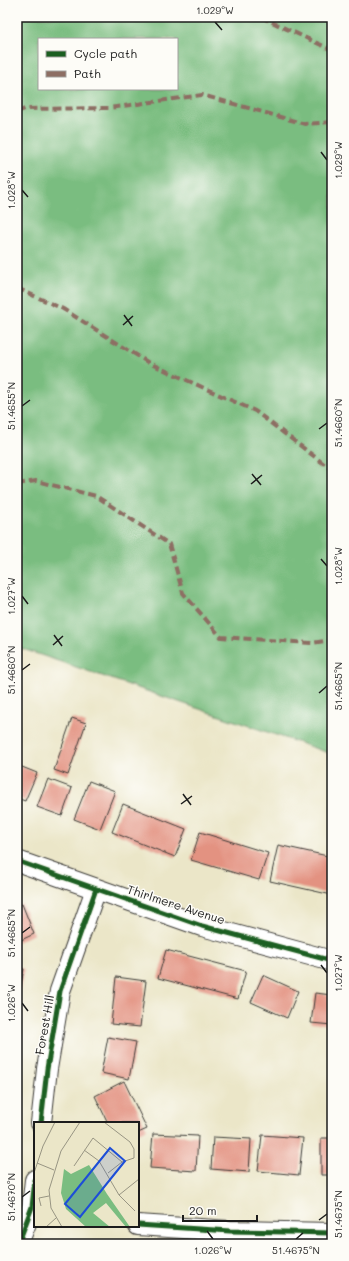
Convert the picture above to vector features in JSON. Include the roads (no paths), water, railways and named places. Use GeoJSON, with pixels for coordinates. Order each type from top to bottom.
{"type":"FeatureCollection","features":[{"type":"Feature","properties":{"kind":"street","name":"Thirlmere Avenue"},"geometry":{"type":"LineString","coordinates":[[17,861],[202,926],[332,960]]}},
{"type":"Feature","properties":{"kind":"street","name":"Forest Hill"},"geometry":{"type":"LineString","coordinates":[[41,1122],[47,1069],[60,991],[96,888]]}},
{"type":"Feature","properties":{"kind":"street"},"geometry":{"type":"LineString","coordinates":[[18,1244],[34,1208]]}},
{"type":"Feature","properties":{"kind":"street"},"geometry":{"type":"LineString","coordinates":[[139,1225],[230,1231],[332,1233]]}}]}
